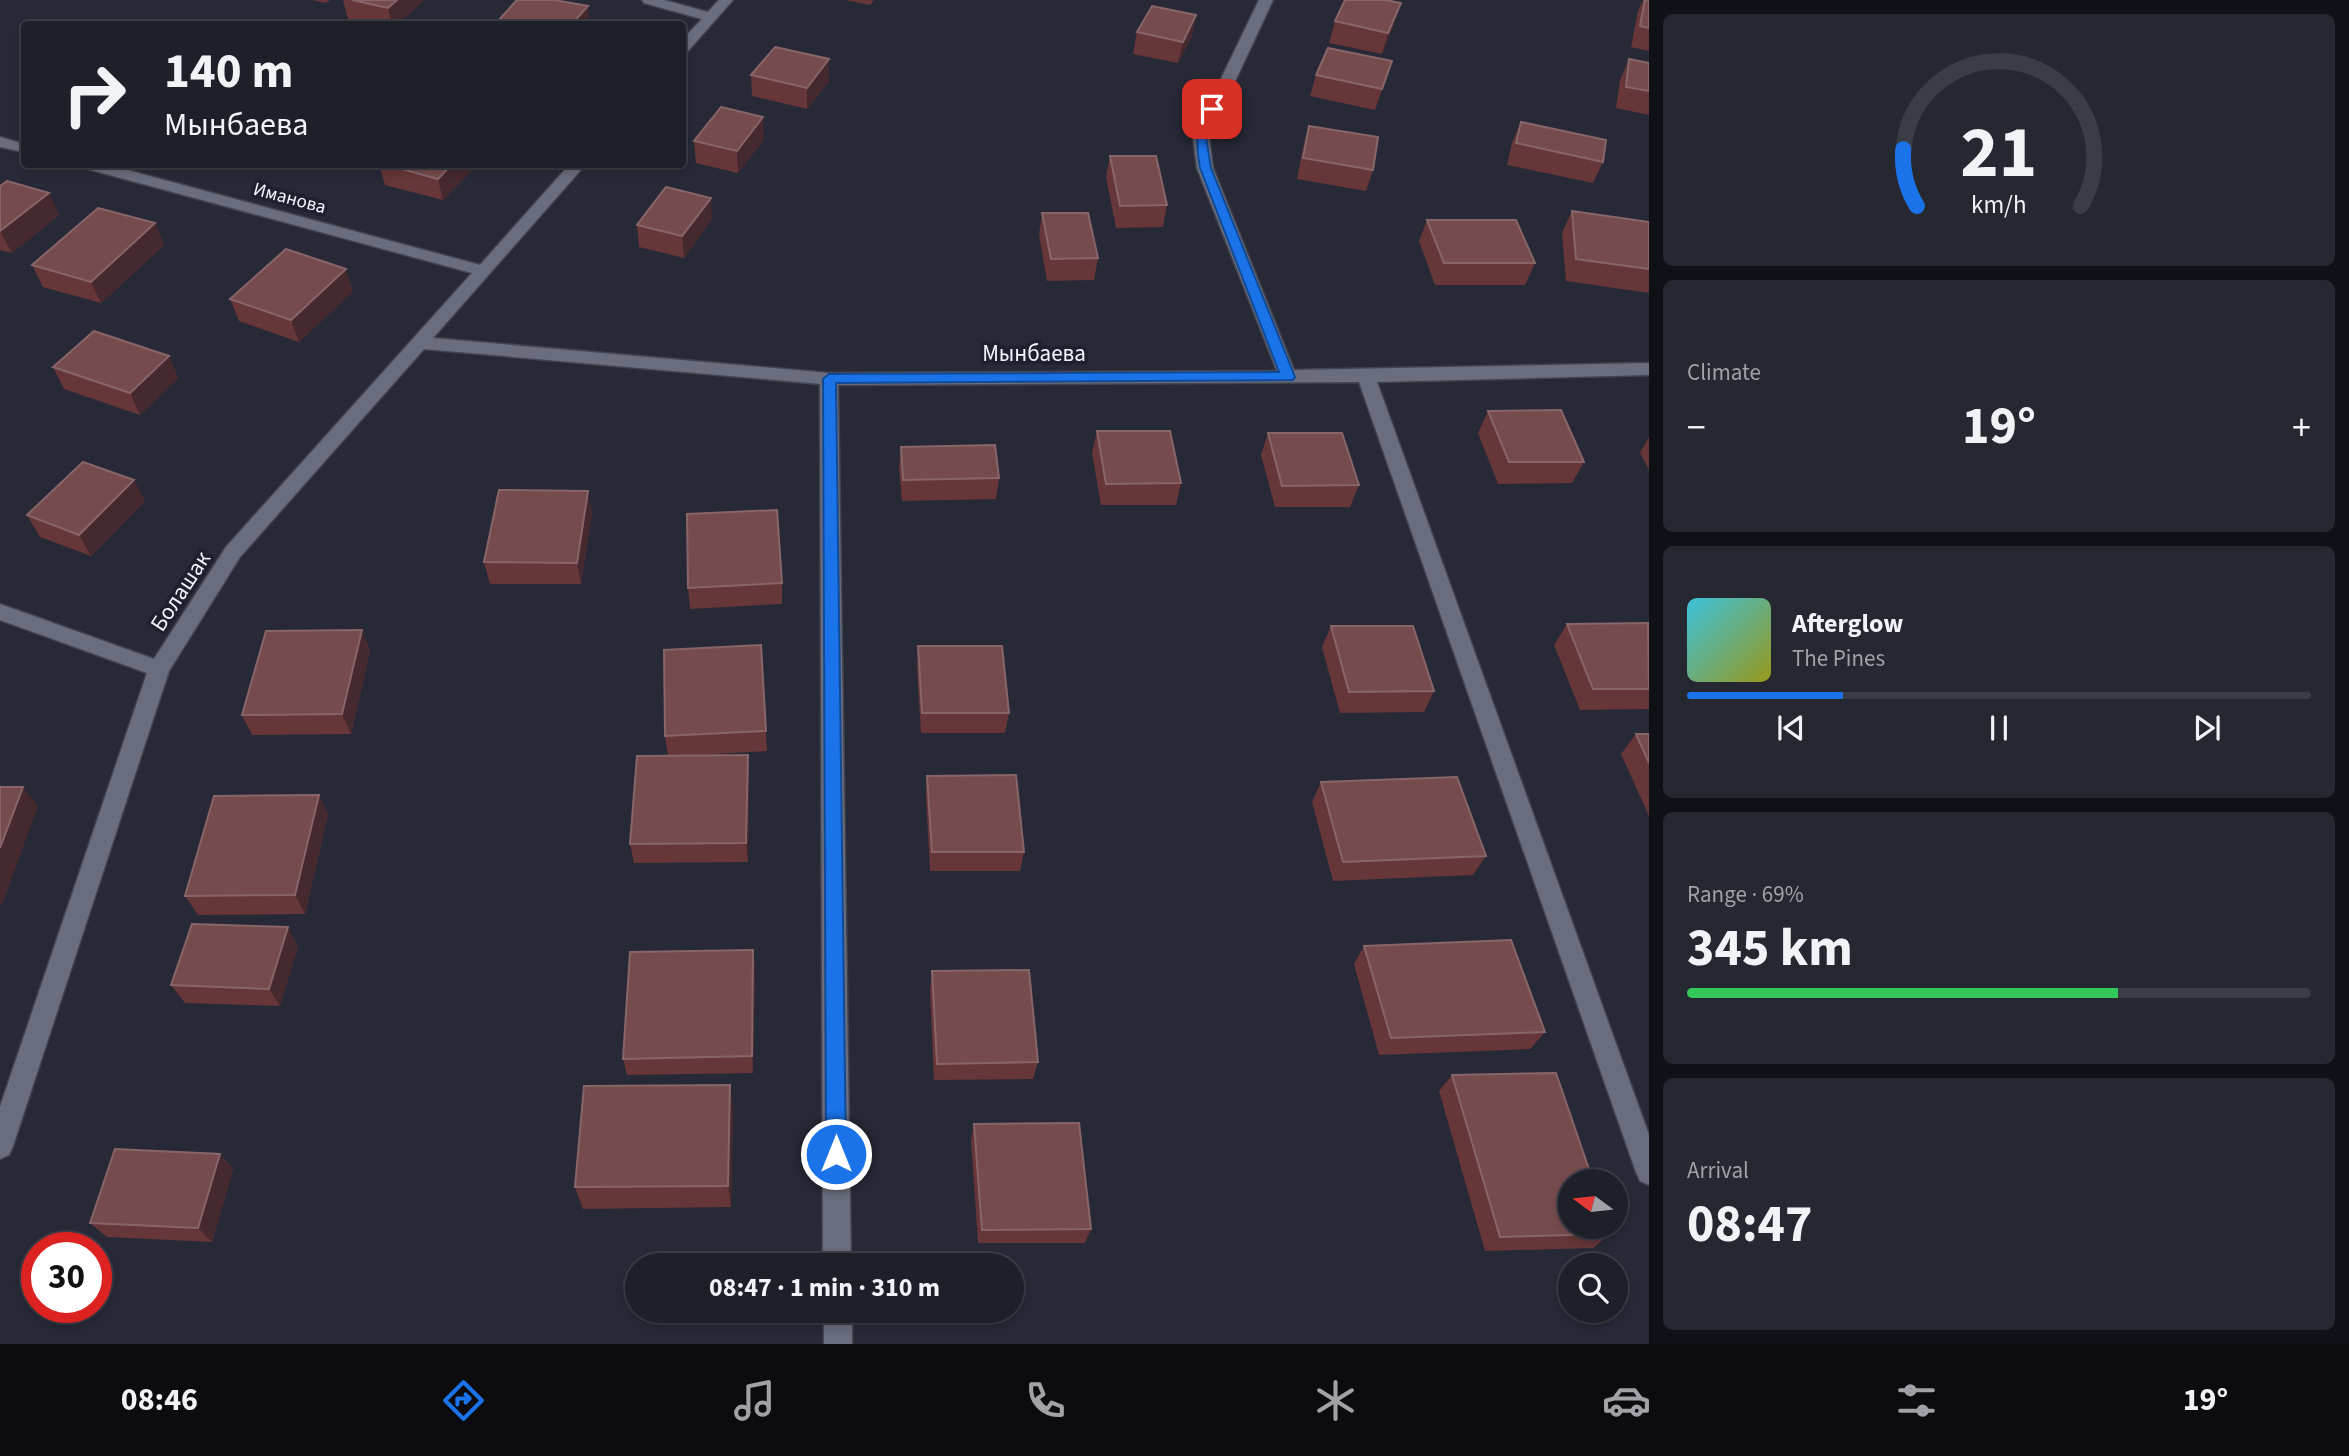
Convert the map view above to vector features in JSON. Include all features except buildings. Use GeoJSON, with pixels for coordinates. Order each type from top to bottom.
{"type":"FeatureCollection","features":[{"type":"Feature","properties":{"kind":"street"},"geometry":{"type":"LineString","coordinates":[[649,0],[711,17]]}},
{"type":"Feature","properties":{"kind":"street"},"geometry":{"type":"LineString","coordinates":[[686,44],[726,0]]}},
{"type":"Feature","properties":{"kind":"street"},"geometry":{"type":"LineString","coordinates":[[1266,0],[1201,137],[1205,168],[1288,377]]}},
{"type":"Feature","properties":{"kind":"street"},"geometry":{"type":"LineString","coordinates":[[0,142],[21,147]]}},
{"type":"Feature","properties":{"kind":"street","name":"Иманова"},"geometry":{"type":"LineString","coordinates":[[100,168],[484,271]]}},
{"type":"Feature","properties":{"kind":"street","name":"Болашак"},"geometry":{"type":"LineString","coordinates":[[0,1146],[159,669],[233,552],[575,168]]}},
{"type":"Feature","properties":{"kind":"street","name":"Мынбаева"},"geometry":{"type":"LineString","coordinates":[[421,342],[829,379],[1288,377],[1649,369]]}},
{"type":"Feature","properties":{"kind":"street"},"geometry":{"type":"LineString","coordinates":[[1366,376],[1649,1172]]}},
{"type":"Feature","properties":{"kind":"street"},"geometry":{"type":"LineString","coordinates":[[829,379],[837,1253]]}},
{"type":"Feature","properties":{"kind":"street"},"geometry":{"type":"LineString","coordinates":[[0,612],[159,669]]}},
{"type":"Feature","properties":{"kind":"street"},"geometry":{"type":"LineString","coordinates":[[838,1323],[838,1344]]}},
{"type":"Feature","properties":{"kind":"route"},"geometry":{"type":"LineString","coordinates":[[836,1154],[829,379],[1288,377],[1205,168],[1201,137],[1212,109]]}}]}
